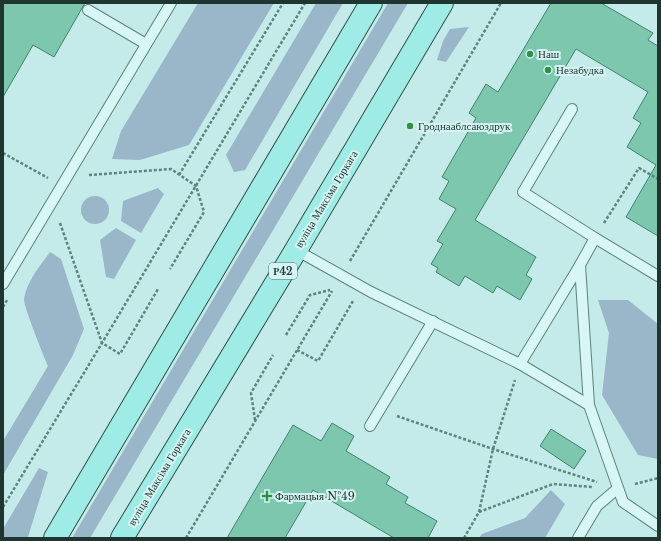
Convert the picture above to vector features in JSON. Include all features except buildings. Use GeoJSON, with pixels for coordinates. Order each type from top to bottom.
{"type":"FeatureCollection","features":[{"type":"Feature","properties":{"kind":"main road"},"geometry":{"type":"LineString","coordinates":[[55,538],[371,3]]}},
{"type":"Feature","properties":{"kind":"main road","name":"вуліца Максіма Горкага"},"geometry":{"type":"LineString","coordinates":[[122,538],[296,250],[442,3]]}},
{"type":"Feature","properties":{"kind":"lane"},"geometry":{"type":"LineString","coordinates":[[3,284],[171,3]]}},
{"type":"Feature","properties":{"kind":"lane"},"geometry":{"type":"LineString","coordinates":[[88,10],[146,44]]}},
{"type":"Feature","properties":{"kind":"lane"},"geometry":{"type":"LineString","coordinates":[[572,109],[523,192],[658,276]]}},
{"type":"Feature","properties":{"kind":"lane"},"geometry":{"type":"LineString","coordinates":[[520,364],[595,238]]}},
{"type":"Feature","properties":{"kind":"lane"},"geometry":{"type":"LineString","coordinates":[[296,250],[361,287],[520,364],[589,405]]}},
{"type":"Feature","properties":{"kind":"lane"},"geometry":{"type":"LineString","coordinates":[[580,265],[589,405],[622,502],[658,526]]}},
{"type":"Feature","properties":{"kind":"lane"},"geometry":{"type":"LineString","coordinates":[[370,426],[433,321]]}},
{"type":"Feature","properties":{"kind":"lane"},"geometry":{"type":"LineString","coordinates":[[578,538],[597,506],[617,488]]}},
{"type":"Feature","properties":{"kind":"path"},"geometry":{"type":"LineString","coordinates":[[179,175],[283,3]]}},
{"type":"Feature","properties":{"kind":"path"},"geometry":{"type":"LineString","coordinates":[[3,507],[304,3]]}},
{"type":"Feature","properties":{"kind":"path"},"geometry":{"type":"LineString","coordinates":[[3,152],[69,191],[78,176],[171,169],[196,186],[204,212],[170,269]]}},
{"type":"Feature","properties":{"kind":"path"},"geometry":{"type":"LineString","coordinates":[[595,238],[639,168],[658,179]]}},
{"type":"Feature","properties":{"kind":"path"},"geometry":{"type":"LineString","coordinates":[[59,220],[102,343],[120,354],[158,289]]}},
{"type":"Feature","properties":{"kind":"path"},"geometry":{"type":"LineString","coordinates":[[297,350],[318,361],[361,287]]}},
{"type":"Feature","properties":{"kind":"path"},"geometry":{"type":"LineString","coordinates":[[286,335],[310,295],[334,289]]}},
{"type":"Feature","properties":{"kind":"path"},"geometry":{"type":"LineString","coordinates":[[3,307],[11,293]]}},
{"type":"Feature","properties":{"kind":"path"},"geometry":{"type":"LineString","coordinates":[[256,421],[251,394],[274,355]]}},
{"type":"Feature","properties":{"kind":"path"},"geometry":{"type":"LineString","coordinates":[[464,538],[479,512],[493,449],[520,364]]}},
{"type":"Feature","properties":{"kind":"path"},"geometry":{"type":"LineString","coordinates":[[379,410],[493,449],[617,488]]}},
{"type":"Feature","properties":{"kind":"path"},"geometry":{"type":"LineString","coordinates":[[479,512],[553,484],[617,488],[658,478]]}},
{"type":"Feature","properties":{"kind":"shaded area"},"geometry":{"type":"Polygon","coordinates":[[[198,3],[274,3],[189,145],[140,160],[112,159],[121,131],[198,3]]]}},
{"type":"Feature","properties":{"kind":"shaded area"},"geometry":{"type":"Polygon","coordinates":[[[316,3],[343,3],[245,170],[234,172],[226,155],[316,3]]]}},
{"type":"Feature","properties":{"kind":"shaded area"},"geometry":{"type":"Polygon","coordinates":[[[388,3],[408,3],[90,538],[72,538],[388,3]]]}},
{"type":"Feature","properties":{"kind":"shaded area"},"geometry":{"type":"Polygon","coordinates":[[[469,27],[446,62],[437,60],[443,41],[450,29],[469,27]]]}},
{"type":"Feature","properties":{"kind":"shaded area"},"geometry":{"type":"Polygon","coordinates":[[[158,188],[164,194],[141,233],[121,221],[123,201],[158,188]]]}},
{"type":"Feature","properties":{"kind":"shaded area"},"geometry":{"type":"Polygon","coordinates":[[[95,196],[101,197],[105,200],[108,204],[108,216],[105,220],[101,223],[95,224],[89,223],[85,220],[82,216],[81,210],[82,204],[85,200],[89,197],[95,196]]]}},
{"type":"Feature","properties":{"kind":"shaded area"},"geometry":{"type":"Polygon","coordinates":[[[116,228],[136,240],[114,279],[106,277],[100,240],[116,228]]]}},
{"type":"Feature","properties":{"kind":"shaded area"},"geometry":{"type":"Polygon","coordinates":[[[50,252],[61,259],[84,329],[73,355],[3,475],[3,441],[48,366],[30,320],[24,299],[31,280],[50,252]]]}},
{"type":"Feature","properties":{"kind":"shaded area"},"geometry":{"type":"Polygon","coordinates":[[[598,300],[628,300],[658,324],[658,459],[638,455],[602,395],[609,333],[598,300]]]}},
{"type":"Feature","properties":{"kind":"shaded area"},"geometry":{"type":"Polygon","coordinates":[[[39,468],[48,472],[28,537],[3,538],[3,529],[39,468]]]}},
{"type":"Feature","properties":{"kind":"shaded area"},"geometry":{"type":"Polygon","coordinates":[[[551,490],[565,504],[545,538],[479,538],[482,534],[525,518],[551,490]]]}},
{"type":"Feature","properties":{"kind":"place","name":"Наш"},"geometry":{"type":"Point","coordinates":[530,54]}},
{"type":"Feature","properties":{"kind":"place","name":"Незабудка"},"geometry":{"type":"Point","coordinates":[548,70]}},
{"type":"Feature","properties":{"kind":"place","name":"Гроднааблсаюздрук"},"geometry":{"type":"Point","coordinates":[410,126]}},
{"type":"Feature","properties":{"kind":"place","name":"Фармацыя №49"},"geometry":{"type":"Point","coordinates":[267,496]}}]}
